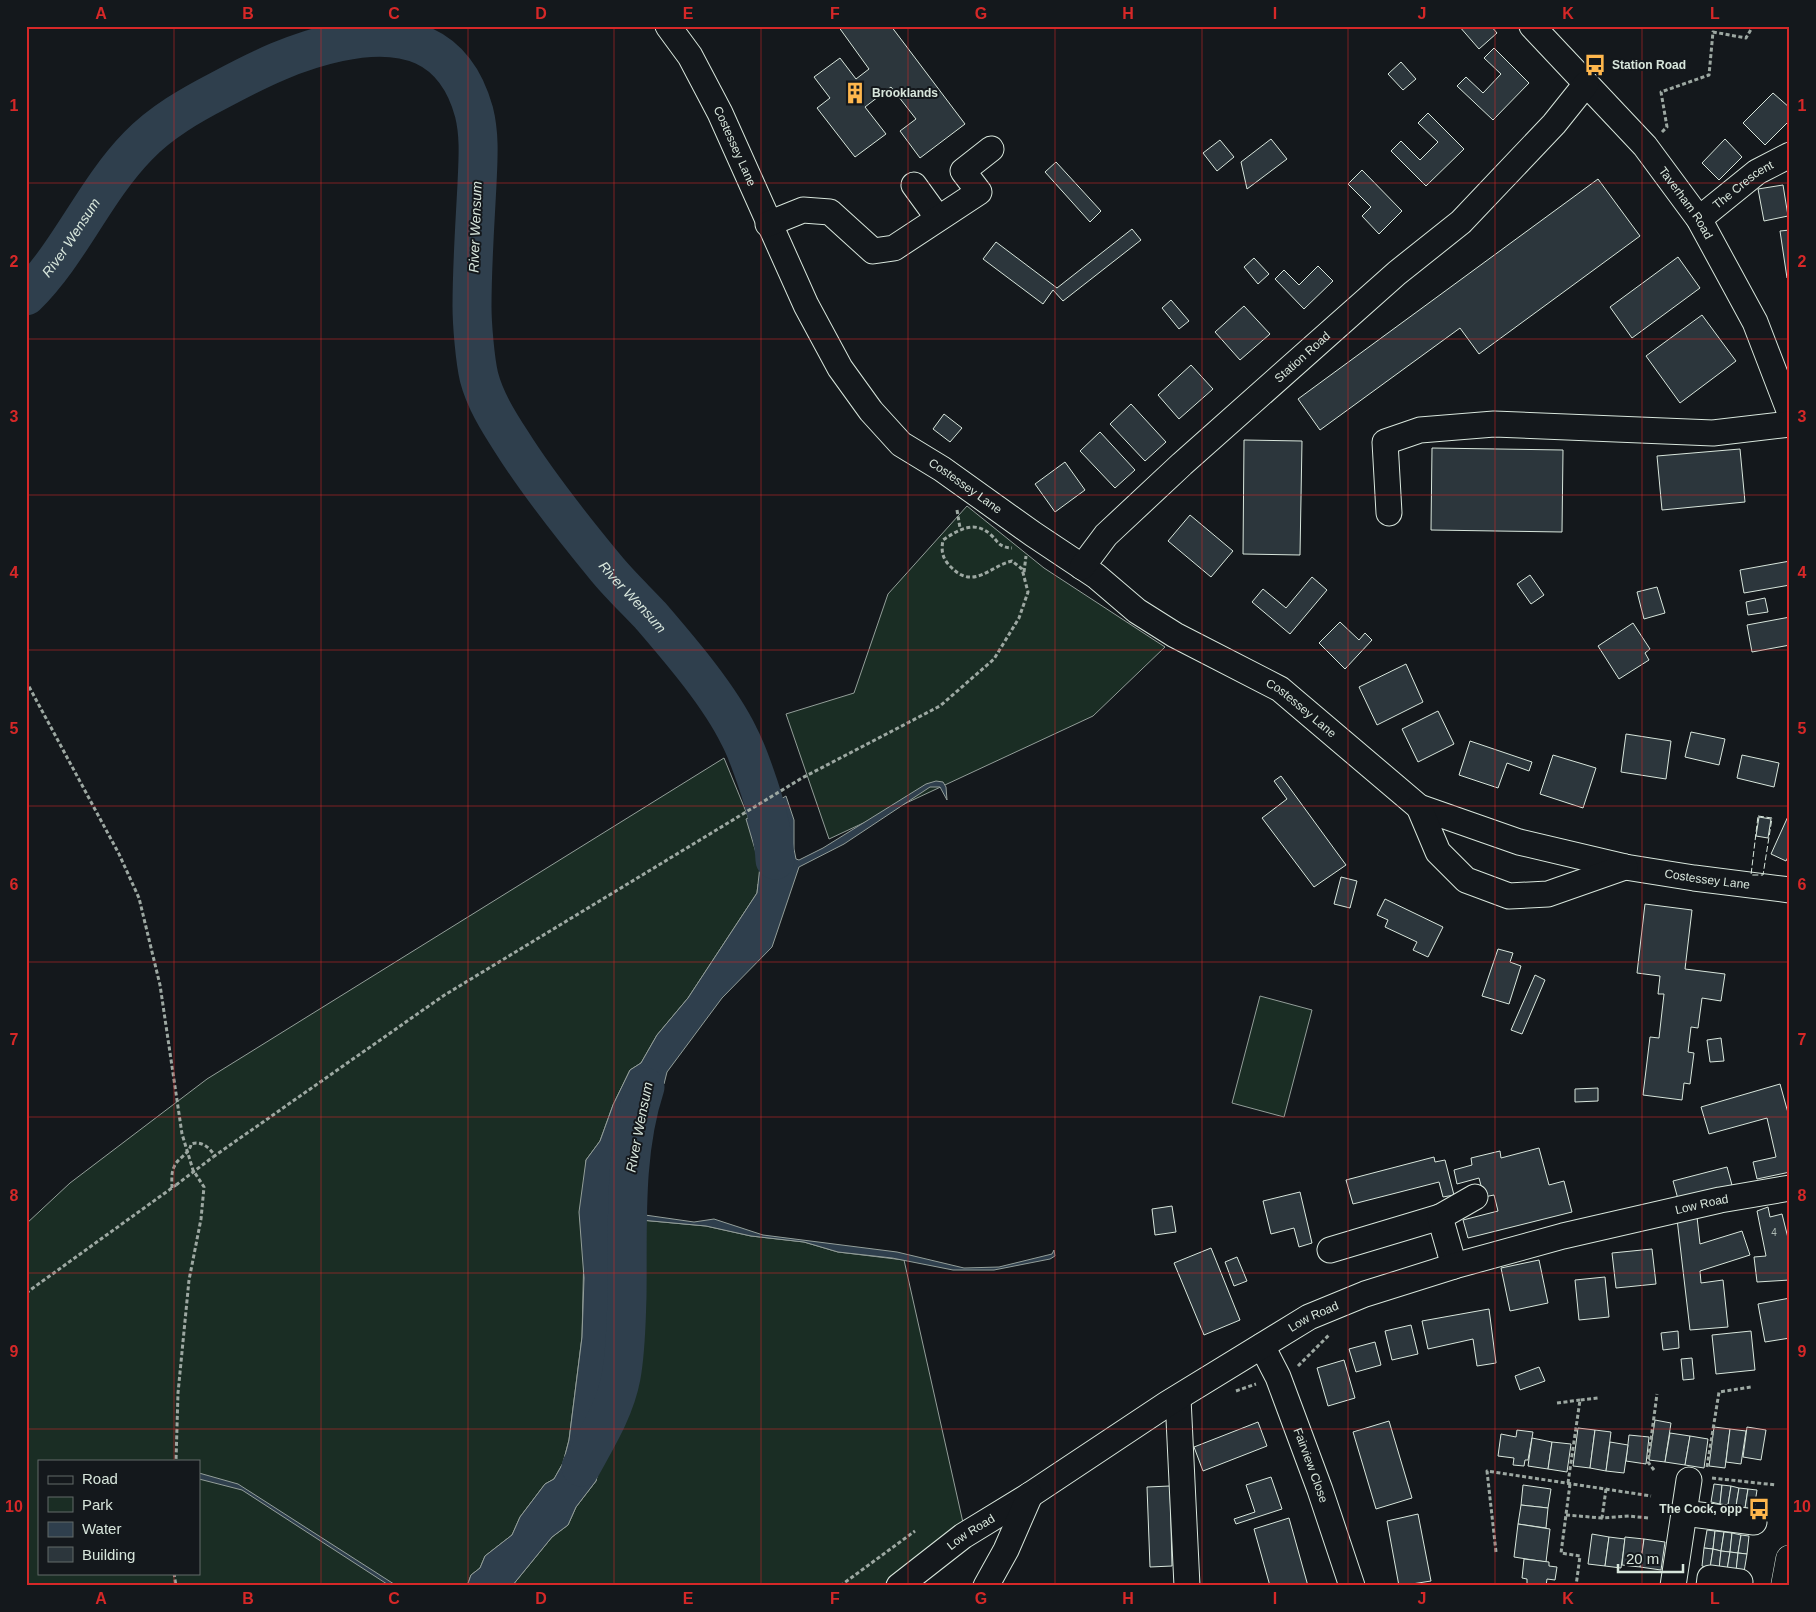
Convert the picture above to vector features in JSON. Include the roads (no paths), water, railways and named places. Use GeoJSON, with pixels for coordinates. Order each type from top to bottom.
{"type":"FeatureCollection","features":[{"type":"Feature","properties":{"kind":"main road"},"geometry":{"type":"LineString","coordinates":[[1785,1586],[1790,1559]]}},
{"type":"Feature","properties":{"kind":"street","name":"Costessey Lane"},"geometry":{"type":"LineString","coordinates":[[668,26],[690,56],[720,112],[768,224],[806,305],[840,368],[871,411],[901,444],[942,469],[1096,576],[1137,611],[1175,635],[1280,689],[1419,807],[1519,842],[1625,867],[1790,890]]}},
{"type":"Feature","properties":{"kind":"street","name":"Taverham Road"},"geometry":{"type":"LineString","coordinates":[[1532,26],[1645,146],[1700,219],[1755,322],[1790,413]]}},
{"type":"Feature","properties":{"kind":"street","name":"Station Road"},"geometry":{"type":"LineString","coordinates":[[1082,567],[1106,536],[1182,464],[1397,273],[1460,222],[1554,124],[1586,84]]}},
{"type":"Feature","properties":{"kind":"street"},"geometry":{"type":"LineString","coordinates":[[768,224],[803,210],[830,212],[873,251],[894,248],[979,192],[963,171],[991,149]]}},
{"type":"Feature","properties":{"kind":"street","name":"The Crescent"},"geometry":{"type":"LineString","coordinates":[[1700,219],[1757,172],[1790,155]]}},
{"type":"Feature","properties":{"kind":"street"},"geometry":{"type":"LineString","coordinates":[[914,185],[938,218]]}},
{"type":"Feature","properties":{"kind":"street"},"geometry":{"type":"LineString","coordinates":[[1389,513],[1385,442],[1420,430],[1494,424],[1713,433],[1790,424]]}},
{"type":"Feature","properties":{"kind":"street","name":"Costessey Lane"},"geometry":{"type":"LineString","coordinates":[[1419,807],[1438,852],[1466,880],[1509,896],[1548,894],[1625,867]]}},
{"type":"Feature","properties":{"kind":"street","name":"Low Road"},"geometry":{"type":"LineString","coordinates":[[899,1586],[963,1536],[1030,1495],[1178,1398],[1309,1317],[1365,1294],[1454,1266],[1563,1236],[1720,1200],[1790,1188]]}},
{"type":"Feature","properties":{"kind":"street"},"geometry":{"type":"LineString","coordinates":[[1330,1250],[1440,1217],[1475,1197]]}},
{"type":"Feature","properties":{"kind":"street"},"geometry":{"type":"LineString","coordinates":[[1440,1217],[1454,1266]]}},
{"type":"Feature","properties":{"kind":"street","name":"Fairview Close"},"geometry":{"type":"LineString","coordinates":[[1262,1346],[1278,1377],[1320,1490],[1352,1586]]}},
{"type":"Feature","properties":{"kind":"street"},"geometry":{"type":"LineString","coordinates":[[1178,1398],[1187,1586]]}},
{"type":"Feature","properties":{"kind":"street"},"geometry":{"type":"LineString","coordinates":[[1673,1586],[1684,1513],[1697,1478]]}},
{"type":"Feature","properties":{"kind":"street"},"geometry":{"type":"LineString","coordinates":[[986,1586],[1006,1550],[1030,1495]]}},
{"type":"Feature","properties":{"kind":"street"},"geometry":{"type":"LineString","coordinates":[[1684,1513],[1754,1522]]}},
{"type":"Feature","properties":{"kind":"street"},"geometry":{"type":"LineString","coordinates":[[1709,1586],[1710,1578],[1740,1582]]}},
{"type":"Feature","properties":{"kind":"water"},"geometry":{"type":"Polygon","coordinates":[[[936,781],[943,782],[946,787],[947,800],[940,787],[930,787],[844,844],[799,867],[772,947],[722,998],[667,1072],[664,1084],[656,1091],[640,1129],[629,1147],[624,1166],[620,1170],[615,1198],[616,1209],[623,1216],[638,1214],[694,1222],[714,1219],[763,1235],[897,1252],[964,1268],[999,1267],[1052,1254],[1054,1250],[1055,1256],[1050,1259],[994,1270],[953,1270],[892,1258],[838,1252],[804,1242],[751,1236],[706,1226],[619,1218],[614,1248],[615,1299],[612,1308],[617,1325],[615,1337],[619,1358],[618,1371],[608,1411],[604,1432],[605,1438],[596,1481],[576,1507],[568,1525],[552,1537],[512,1586],[467,1586],[471,1575],[480,1568],[485,1556],[512,1535],[520,1517],[545,1484],[554,1479],[563,1463],[569,1440],[582,1337],[584,1278],[579,1212],[586,1160],[600,1141],[613,1105],[630,1070],[641,1063],[657,1035],[688,998],[757,893],[760,866],[746,819],[786,796],[794,820],[794,849],[796,859],[799,860],[823,848],[926,784],[936,781]]]}},
{"type":"Feature","properties":{"kind":"water"},"geometry":{"type":"Polygon","coordinates":[[[200,1473],[238,1484],[397,1586],[390,1586],[242,1490],[200,1479],[200,1473]]]}},
{"type":"Feature","properties":{"kind":"waterway"},"geometry":{"type":"LineString","coordinates":[[422,45],[431,26]]}},
{"type":"Feature","properties":{"kind":"waterway","name":"River Wensum"},"geometry":{"type":"LineString","coordinates":[[26,296],[56,261],[122,164],[156,129],[198,102],[278,62],[308,50],[339,42],[385,37],[405,40],[424,46],[440,56],[454,70],[465,89],[474,112],[477,130],[478,157],[472,314],[479,377],[485,394],[506,433],[556,506],[611,574],[674,643],[731,720],[748,756],[763,798],[770,824],[775,860]]}},
{"type":"Feature","properties":{"kind":"waterway","name":"River Wensum"},"geometry":{"type":"LineString","coordinates":[[581,1467],[610,1412],[621,1377],[626,1327],[627,1218],[630,1165],[633,1138],[645,1087]]}},
{"type":"Feature","properties":{"kind":"place","name":"Station Road"},"geometry":{"type":"Point","coordinates":[1595,65]}},
{"type":"Feature","properties":{"kind":"place","name":"Brooklands"},"geometry":{"type":"Point","coordinates":[855,93]}},
{"type":"Feature","properties":{"kind":"place","name":"The Cock, opp"},"geometry":{"type":"Point","coordinates":[1759,1509]}}]}
